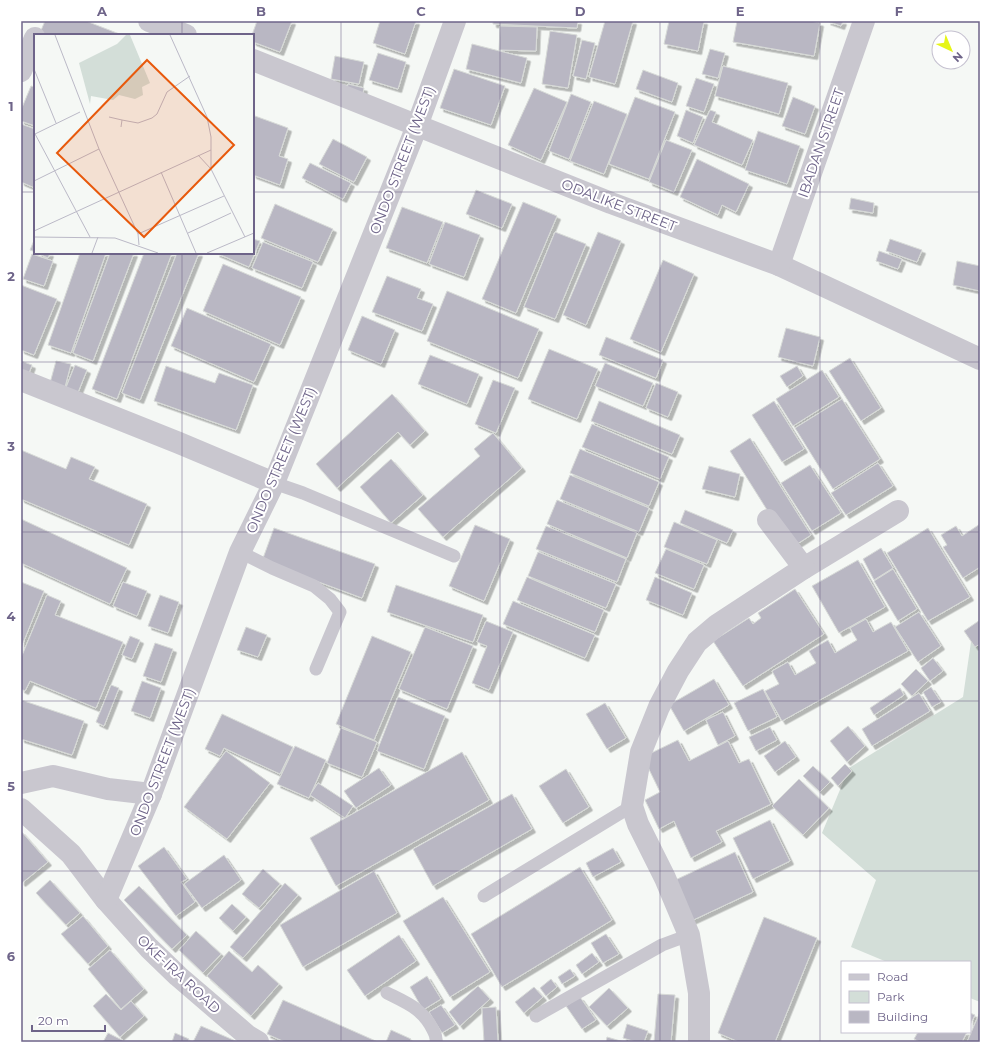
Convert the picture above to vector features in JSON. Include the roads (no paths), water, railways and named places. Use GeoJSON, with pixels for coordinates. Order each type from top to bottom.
{"type":"FeatureCollection","features":[{"type":"Feature","properties":{"kind":"street"},"geometry":{"type":"LineString","coordinates":[[37,34],[42,21]]}},
{"type":"Feature","properties":{"kind":"street"},"geometry":{"type":"LineString","coordinates":[[149,21],[183,34]]}},
{"type":"Feature","properties":{"kind":"street","name":"ONDO STREET (WEST)"},"geometry":{"type":"LineString","coordinates":[[106,900],[151,794],[240,552],[274,482],[417,126],[455,21]]}},
{"type":"Feature","properties":{"kind":"street","name":"IBADAN STREET"},"geometry":{"type":"LineString","coordinates":[[779,264],[864,21]]}},
{"type":"Feature","properties":{"kind":"street"},"geometry":{"type":"LineString","coordinates":[[21,71],[34,41]]}},
{"type":"Feature","properties":{"kind":"street","name":"ODALIKE STREET"},"geometry":{"type":"LineString","coordinates":[[254,60],[611,202],[779,264],[980,359]]}},
{"type":"Feature","properties":{"kind":"street"},"geometry":{"type":"LineString","coordinates":[[21,380],[274,482]]}},
{"type":"Feature","properties":{"kind":"street"},"geometry":{"type":"LineString","coordinates":[[699,1042],[699,993],[689,935],[665,878],[638,824],[632,806],[641,752],[659,707],[678,670],[696,642],[717,625],[804,568],[898,511]]}},
{"type":"Feature","properties":{"kind":"street"},"geometry":{"type":"LineString","coordinates":[[768,520],[804,568]]}},
{"type":"Feature","properties":{"kind":"street"},"geometry":{"type":"LineString","coordinates":[[21,783],[54,776],[108,789],[151,794]]}},
{"type":"Feature","properties":{"kind":"street","name":"OKE-IRA ROAD"},"geometry":{"type":"LineString","coordinates":[[21,809],[71,854],[106,900],[149,948],[178,976],[248,1036],[258,1042]]}},
{"type":"Feature","properties":{"kind":"lane"},"geometry":{"type":"LineString","coordinates":[[274,482],[454,556]]}},
{"type":"Feature","properties":{"kind":"lane"},"geometry":{"type":"LineString","coordinates":[[240,552],[314,586],[330,599],[340,612],[316,669]]}},
{"type":"Feature","properties":{"kind":"lane"},"geometry":{"type":"LineString","coordinates":[[484,896],[632,806]]}},
{"type":"Feature","properties":{"kind":"lane"},"geometry":{"type":"LineString","coordinates":[[536,1016],[662,945],[689,935]]}},
{"type":"Feature","properties":{"kind":"lane"},"geometry":{"type":"LineString","coordinates":[[387,993],[411,1004],[428,1020],[437,1038],[436,1042]]}}]}
